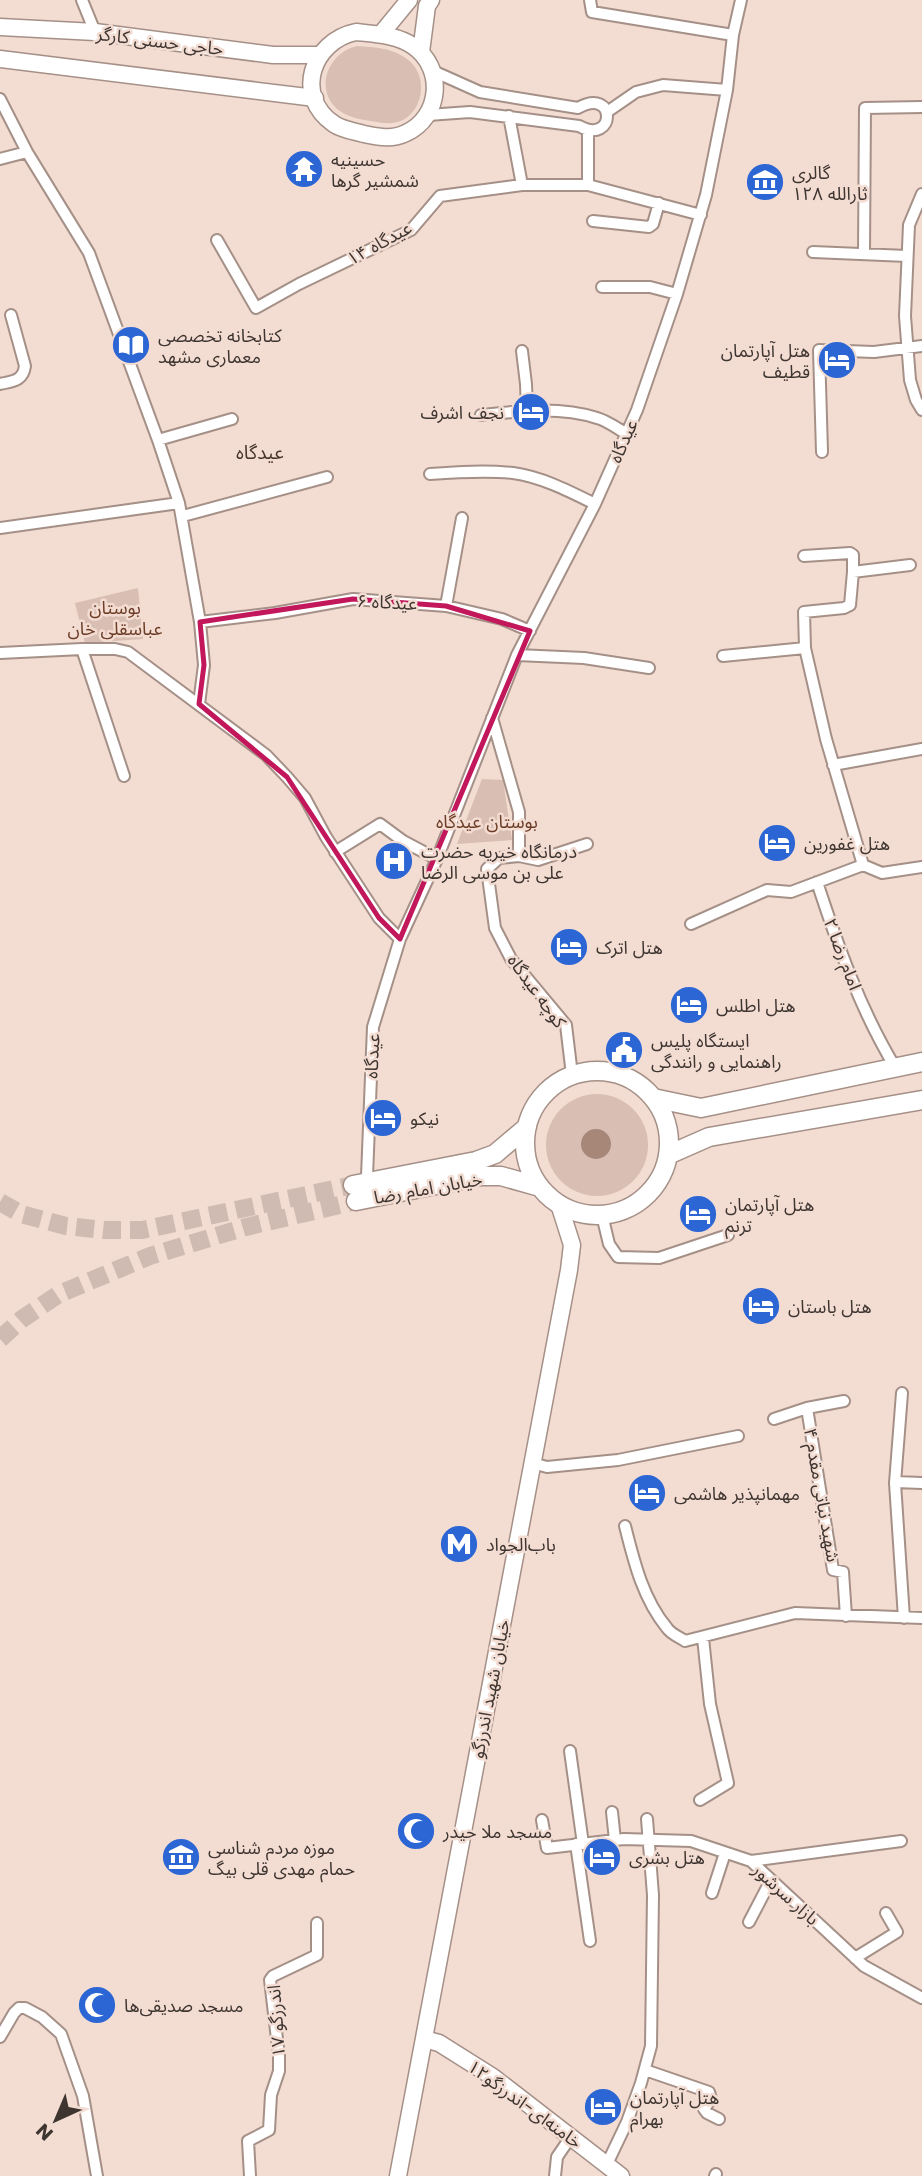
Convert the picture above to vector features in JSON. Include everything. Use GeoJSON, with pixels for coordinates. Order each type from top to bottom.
{"type":"FeatureCollection","features":[{"type":"Feature","properties":{"kind":"main road"},"geometry":{"type":"LineString","coordinates":[[653,1098],[701,1108],[922,1062]]}},
{"type":"Feature","properties":{"kind":"main road"},"geometry":{"type":"LineString","coordinates":[[594,1070],[616,1073],[637,1083],[653,1098],[665,1118],[670,1136],[668,1155],[661,1176],[647,1195],[628,1208],[595,1216],[559,1204],[540,1187],[530,1169],[525,1148],[527,1126],[536,1104],[551,1086],[572,1075],[594,1070]]}},
{"type":"Feature","properties":{"kind":"main road"},"geometry":{"type":"LineString","coordinates":[[668,1155],[709,1137],[922,1100]]}},
{"type":"Feature","properties":{"kind":"main road","name":"خیابان امام رضا"},"geometry":{"type":"LineString","coordinates":[[359,1187],[495,1154],[527,1126]]}},
{"type":"Feature","properties":{"kind":"main road","name":"خیابان امام رضا"},"geometry":{"type":"LineString","coordinates":[[359,1187],[481,1176],[501,1176],[540,1187]]}},
{"type":"Feature","properties":{"kind":"street"},"geometry":{"type":"LineString","coordinates":[[82,0],[95,32]]}},
{"type":"Feature","properties":{"kind":"street"},"geometry":{"type":"LineString","coordinates":[[381,34],[409,0]]}},
{"type":"Feature","properties":{"kind":"street"},"geometry":{"type":"LineString","coordinates":[[421,52],[427,6],[431,0]]}},
{"type":"Feature","properties":{"kind":"street","name":"عیدگاه"},"geometry":{"type":"LineString","coordinates":[[359,1187],[373,1027],[400,939],[437,859],[517,655],[595,504],[627,434],[677,294],[701,215],[727,90],[733,35],[741,0]]}},
{"type":"Feature","properties":{"kind":"street"},"geometry":{"type":"LineString","coordinates":[[591,6],[733,35]]}},
{"type":"Feature","properties":{"kind":"street","name":"حاجی حسنی کارگر"},"geometry":{"type":"LineString","coordinates":[[0,26],[95,32],[273,55],[319,55]]}},
{"type":"Feature","properties":{"kind":"street"},"geometry":{"type":"LineString","coordinates":[[346,34],[381,34],[402,40],[421,52],[433,71],[435,93],[428,115],[412,130],[391,138],[346,130],[335,125],[314,98],[312,76],[319,55],[326,46],[346,34]]}},
{"type":"Feature","properties":{"kind":"street"},"geometry":{"type":"LineString","coordinates":[[0,59],[314,98]]}},
{"type":"Feature","properties":{"kind":"street"},"geometry":{"type":"LineString","coordinates":[[428,115],[470,112],[579,126],[588,131],[604,127],[607,120],[607,112],[596,102],[586,103],[578,108],[480,92],[433,71]]}},
{"type":"Feature","properties":{"kind":"street"},"geometry":{"type":"LineString","coordinates":[[607,112],[636,92],[663,85],[727,90]]}},
{"type":"Feature","properties":{"kind":"street"},"geometry":{"type":"LineString","coordinates":[[0,99],[27,152],[89,253],[179,503],[200,622],[204,665],[199,704]]}},
{"type":"Feature","properties":{"kind":"street"},"geometry":{"type":"LineString","coordinates":[[864,252],[865,108],[922,107]]}},
{"type":"Feature","properties":{"kind":"street"},"geometry":{"type":"LineString","coordinates":[[509,116],[522,185]]}},
{"type":"Feature","properties":{"kind":"street"},"geometry":{"type":"LineString","coordinates":[[587,185],[588,131]]}},
{"type":"Feature","properties":{"kind":"street"},"geometry":{"type":"LineString","coordinates":[[0,159],[27,152]]}},
{"type":"Feature","properties":{"kind":"street","name":"عیدگاه ۱۴"},"geometry":{"type":"LineString","coordinates":[[216,240],[256,308],[299,284],[411,230],[440,196],[522,185],[587,185],[701,215]]}},
{"type":"Feature","properties":{"kind":"street"},"geometry":{"type":"LineString","coordinates":[[922,194],[909,225],[905,316],[910,380],[922,410]]}},
{"type":"Feature","properties":{"kind":"street"},"geometry":{"type":"LineString","coordinates":[[593,221],[651,226],[659,204]]}},
{"type":"Feature","properties":{"kind":"street"},"geometry":{"type":"LineString","coordinates":[[813,252],[864,252],[907,256]]}},
{"type":"Feature","properties":{"kind":"street"},"geometry":{"type":"LineString","coordinates":[[602,287],[650,287],[677,294]]}},
{"type":"Feature","properties":{"kind":"street"},"geometry":{"type":"LineString","coordinates":[[0,384],[21,378],[24,374],[25,366],[10,315]]}},
{"type":"Feature","properties":{"kind":"street"},"geometry":{"type":"LineString","coordinates":[[822,452],[819,349],[874,352],[922,346]]}},
{"type":"Feature","properties":{"kind":"street"},"geometry":{"type":"LineString","coordinates":[[522,351],[527,410]]}},
{"type":"Feature","properties":{"kind":"street"},"geometry":{"type":"LineString","coordinates":[[481,415],[527,410],[553,411],[598,418],[627,434]]}},
{"type":"Feature","properties":{"kind":"street"},"geometry":{"type":"LineString","coordinates":[[158,440],[233,419]]}},
{"type":"Feature","properties":{"kind":"street"},"geometry":{"type":"LineString","coordinates":[[430,474],[514,473],[557,486],[595,504]]}},
{"type":"Feature","properties":{"kind":"street"},"geometry":{"type":"LineString","coordinates":[[183,516],[327,477]]}},
{"type":"Feature","properties":{"kind":"street"},"geometry":{"type":"LineString","coordinates":[[0,528],[179,503]]}},
{"type":"Feature","properties":{"kind":"street"},"geometry":{"type":"LineString","coordinates":[[446,606],[462,518]]}},
{"type":"Feature","properties":{"kind":"street"},"geometry":{"type":"LineString","coordinates":[[804,556],[850,552],[853,555],[850,605],[804,612],[805,648],[833,765],[863,865]]}},
{"type":"Feature","properties":{"kind":"street"},"geometry":{"type":"LineString","coordinates":[[853,572],[910,565]]}},
{"type":"Feature","properties":{"kind":"street","name":"عیدگاه ۶"},"geometry":{"type":"LineString","coordinates":[[200,622],[353,600],[446,606],[502,619],[530,631]]}},
{"type":"Feature","properties":{"kind":"street"},"geometry":{"type":"LineString","coordinates":[[723,656],[805,648]]}},
{"type":"Feature","properties":{"kind":"street"},"geometry":{"type":"LineString","coordinates":[[82,649],[124,776]]}},
{"type":"Feature","properties":{"kind":"street"},"geometry":{"type":"LineString","coordinates":[[0,653],[82,649],[115,649],[128,652],[266,755],[287,777],[305,798],[335,852],[379,918],[400,939]]}},
{"type":"Feature","properties":{"kind":"street"},"geometry":{"type":"LineString","coordinates":[[517,655],[584,658],[649,668]]}},
{"type":"Feature","properties":{"kind":"street"},"geometry":{"type":"LineString","coordinates":[[492,718],[519,812],[519,856],[538,860],[587,844]]}},
{"type":"Feature","properties":{"kind":"street"},"geometry":{"type":"LineString","coordinates":[[833,765],[922,749]]}},
{"type":"Feature","properties":{"kind":"street"},"geometry":{"type":"LineString","coordinates":[[335,852],[380,824],[403,841],[437,859]]}},
{"type":"Feature","properties":{"kind":"street","name":"کوچه عیدگاه"},"geometry":{"type":"LineString","coordinates":[[519,856],[499,858],[487,869],[495,928],[512,959],[566,1025],[572,1075]]}},
{"type":"Feature","properties":{"kind":"street"},"geometry":{"type":"LineString","coordinates":[[691,924],[767,890],[791,892],[863,865],[882,873],[922,867]]}},
{"type":"Feature","properties":{"kind":"street","name":"امام رضا ۲"},"geometry":{"type":"LineString","coordinates":[[817,882],[840,954],[895,1067]]}},
{"type":"Feature","properties":{"kind":"street","name":"خیابان شهید اندرزگو"},"geometry":{"type":"LineString","coordinates":[[398,2176],[572,1245],[559,1204]]}},
{"type":"Feature","properties":{"kind":"street"},"geometry":{"type":"LineString","coordinates":[[602,1215],[609,1244],[618,1257],[659,1258],[728,1235]]}},
{"type":"Feature","properties":{"kind":"street"},"geometry":{"type":"LineString","coordinates":[[902,1393],[895,1482],[904,1618]]}},
{"type":"Feature","properties":{"kind":"street"},"geometry":{"type":"LineString","coordinates":[[774,1419],[807,1408],[844,1401]]}},
{"type":"Feature","properties":{"kind":"street","name":"شهید نباتی مقدم ۴"},"geometry":{"type":"LineString","coordinates":[[807,1408],[833,1570],[843,1572],[846,1616]]}},
{"type":"Feature","properties":{"kind":"street"},"geometry":{"type":"LineString","coordinates":[[532,1464],[547,1466],[618,1460],[738,1436]]}},
{"type":"Feature","properties":{"kind":"street"},"geometry":{"type":"LineString","coordinates":[[895,1482],[922,1482]]}},
{"type":"Feature","properties":{"kind":"street"},"geometry":{"type":"LineString","coordinates":[[625,1526],[644,1590],[668,1631],[685,1641],[795,1613],[922,1618]]}},
{"type":"Feature","properties":{"kind":"street"},"geometry":{"type":"LineString","coordinates":[[700,1800],[728,1783],[710,1704],[703,1638]]}},
{"type":"Feature","properties":{"kind":"street"},"geometry":{"type":"LineString","coordinates":[[570,1751],[590,1941]]}},
{"type":"Feature","properties":{"kind":"street"},"geometry":{"type":"LineString","coordinates":[[612,1812],[615,1840]]}},
{"type":"Feature","properties":{"kind":"street"},"geometry":{"type":"LineString","coordinates":[[607,2164],[627,2122],[651,2046],[653,1895],[647,1819]]}},
{"type":"Feature","properties":{"kind":"street","name":"بازار سرشور"},"geometry":{"type":"LineString","coordinates":[[542,1820],[547,1848],[615,1840],[691,1841],[751,1861],[855,1958],[886,1979],[922,1998]]}},
{"type":"Feature","properties":{"kind":"street"},"geometry":{"type":"LineString","coordinates":[[751,1861],[901,1841]]}},
{"type":"Feature","properties":{"kind":"street"},"geometry":{"type":"LineString","coordinates":[[712,1893],[725,1853]]}},
{"type":"Feature","properties":{"kind":"street"},"geometry":{"type":"LineString","coordinates":[[749,1922],[771,1880]]}},
{"type":"Feature","properties":{"kind":"street"},"geometry":{"type":"LineString","coordinates":[[855,1958],[897,1932],[886,1913]]}},
{"type":"Feature","properties":{"kind":"street","name":"اندرزگو ۱۷"},"geometry":{"type":"LineString","coordinates":[[250,2176],[248,2141],[269,2130],[271,2095],[279,2071],[270,1980],[273,1976],[317,1955],[317,1923]]}},
{"type":"Feature","properties":{"kind":"street"},"geometry":{"type":"LineString","coordinates":[[0,2036],[19,2008],[25,2008],[42,2017],[61,2034],[83,2096],[97,2176]]}},
{"type":"Feature","properties":{"kind":"street","name":"خامنه‌ای-اندرزگو۱۲"},"geometry":{"type":"LineString","coordinates":[[424,2039],[439,2043],[493,2077],[621,2176]]}},
{"type":"Feature","properties":{"kind":"street"},"geometry":{"type":"LineString","coordinates":[[645,2070],[709,2092],[711,2099],[704,2109],[719,2119]]}},
{"type":"Feature","properties":{"kind":"street"},"geometry":{"type":"LineString","coordinates":[[555,2176],[556,2157],[570,2138]]}},
{"type":"Feature","properties":{"kind":"highlighted area"},"geometry":{"type":"Polygon","coordinates":[[[353,599],[446,606],[530,631],[400,939],[379,918],[287,777],[199,704],[204,665],[200,622],[353,599]]]}},
{"type":"Feature","properties":{"kind":"green space"},"geometry":{"type":"Polygon","coordinates":[[[357,46],[393,52],[412,63],[417,71],[420,98],[411,114],[403,120],[387,123],[353,117],[336,108],[329,99],[326,90],[328,71],[339,55],[357,46]]]}},
{"type":"Feature","properties":{"kind":"green space","name":"بوستان عباسقلی خان"},"geometry":{"type":"Polygon","coordinates":[[[138,588],[143,639],[85,643],[75,603],[138,588]]]}},
{"type":"Feature","properties":{"kind":"green space","name":"بوستان عیدگاه"},"geometry":{"type":"Polygon","coordinates":[[[482,779],[503,780],[512,840],[457,844],[482,779]]]}},
{"type":"Feature","properties":{"kind":"green space"},"geometry":{"type":"Polygon","coordinates":[[[597,1094],[616,1098],[633,1109],[644,1126],[648,1145],[644,1164],[633,1181],[616,1192],[597,1196],[578,1192],[561,1181],[550,1164],[546,1145],[550,1126],[561,1109],[578,1098],[597,1094]]]}},
{"type":"Feature","properties":{"kind":"shaded area"},"geometry":{"type":"Polygon","coordinates":[[[596,1129],[607,1133],[611,1144],[607,1155],[596,1159],[585,1155],[581,1144],[585,1133],[596,1129]]]}},
{"type":"Feature","properties":{"kind":"tunnel"},"geometry":{"type":"LineString","coordinates":[[0,1202],[21,1214],[66,1226],[142,1230],[353,1185]]}},
{"type":"Feature","properties":{"kind":"tunnel"},"geometry":{"type":"LineString","coordinates":[[0,1339],[22,1319],[59,1294],[150,1256],[246,1227],[356,1201]]}},
{"type":"Feature","properties":{"kind":"place","name":"حسینیه شمشیر گرها"},"geometry":{"type":"Point","coordinates":[304,169]}},
{"type":"Feature","properties":{"kind":"place","name":"گالری ثارالله ۱۲۸"},"geometry":{"type":"Point","coordinates":[765,182]}},
{"type":"Feature","properties":{"kind":"place","name":"کتابخانه تخصصی معماری مشهد"},"geometry":{"type":"Point","coordinates":[131,345]}},
{"type":"Feature","properties":{"kind":"place","name":"هتل آپارتمان قطیف"},"geometry":{"type":"Point","coordinates":[837,360]}},
{"type":"Feature","properties":{"kind":"place","name":"نجف اشرف"},"geometry":{"type":"Point","coordinates":[531,412]}},
{"type":"Feature","properties":{"kind":"place","name":"هتل غفورین"},"geometry":{"type":"Point","coordinates":[777,843]}},
{"type":"Feature","properties":{"kind":"place","name":"درمانگاه خیریه حضرت علی بن موسی الرضا"},"geometry":{"type":"Point","coordinates":[394,861]}},
{"type":"Feature","properties":{"kind":"place","name":"هتل اترک"},"geometry":{"type":"Point","coordinates":[569,947]}},
{"type":"Feature","properties":{"kind":"place","name":"هتل اطلس"},"geometry":{"type":"Point","coordinates":[689,1005]}},
{"type":"Feature","properties":{"kind":"place","name":"ایستگاه پلیس راهنمایی و رانندگی"},"geometry":{"type":"Point","coordinates":[624,1050]}},
{"type":"Feature","properties":{"kind":"place","name":"نیکو"},"geometry":{"type":"Point","coordinates":[383,1118]}},
{"type":"Feature","properties":{"kind":"place","name":"هتل آپارتمان ترنم"},"geometry":{"type":"Point","coordinates":[698,1214]}},
{"type":"Feature","properties":{"kind":"place","name":"هتل باستان"},"geometry":{"type":"Point","coordinates":[761,1306]}},
{"type":"Feature","properties":{"kind":"place","name":"مهمانپذیر هاشمی"},"geometry":{"type":"Point","coordinates":[647,1493]}},
{"type":"Feature","properties":{"kind":"place","name":"باب‌الجواد"},"geometry":{"type":"Point","coordinates":[459,1544]}},
{"type":"Feature","properties":{"kind":"place","name":"مسجد ملا حیدر"},"geometry":{"type":"Point","coordinates":[416,1831]}},
{"type":"Feature","properties":{"kind":"place","name":"موزه مردم شناسی حمام مهدی قلی بیگ"},"geometry":{"type":"Point","coordinates":[181,1857]}},
{"type":"Feature","properties":{"kind":"place","name":"هتل بشری"},"geometry":{"type":"Point","coordinates":[602,1857]}},
{"type":"Feature","properties":{"kind":"place","name":"مسجد صدیقی‌ها"},"geometry":{"type":"Point","coordinates":[97,2005]}},
{"type":"Feature","properties":{"kind":"place","name":"هتل آپارتمان بهرام"},"geometry":{"type":"Point","coordinates":[603,2107]}},
{"type":"Feature","properties":{"kind":"district","name":"عیدگاه"},"geometry":{"type":"Point","coordinates":[260,452]}}]}
